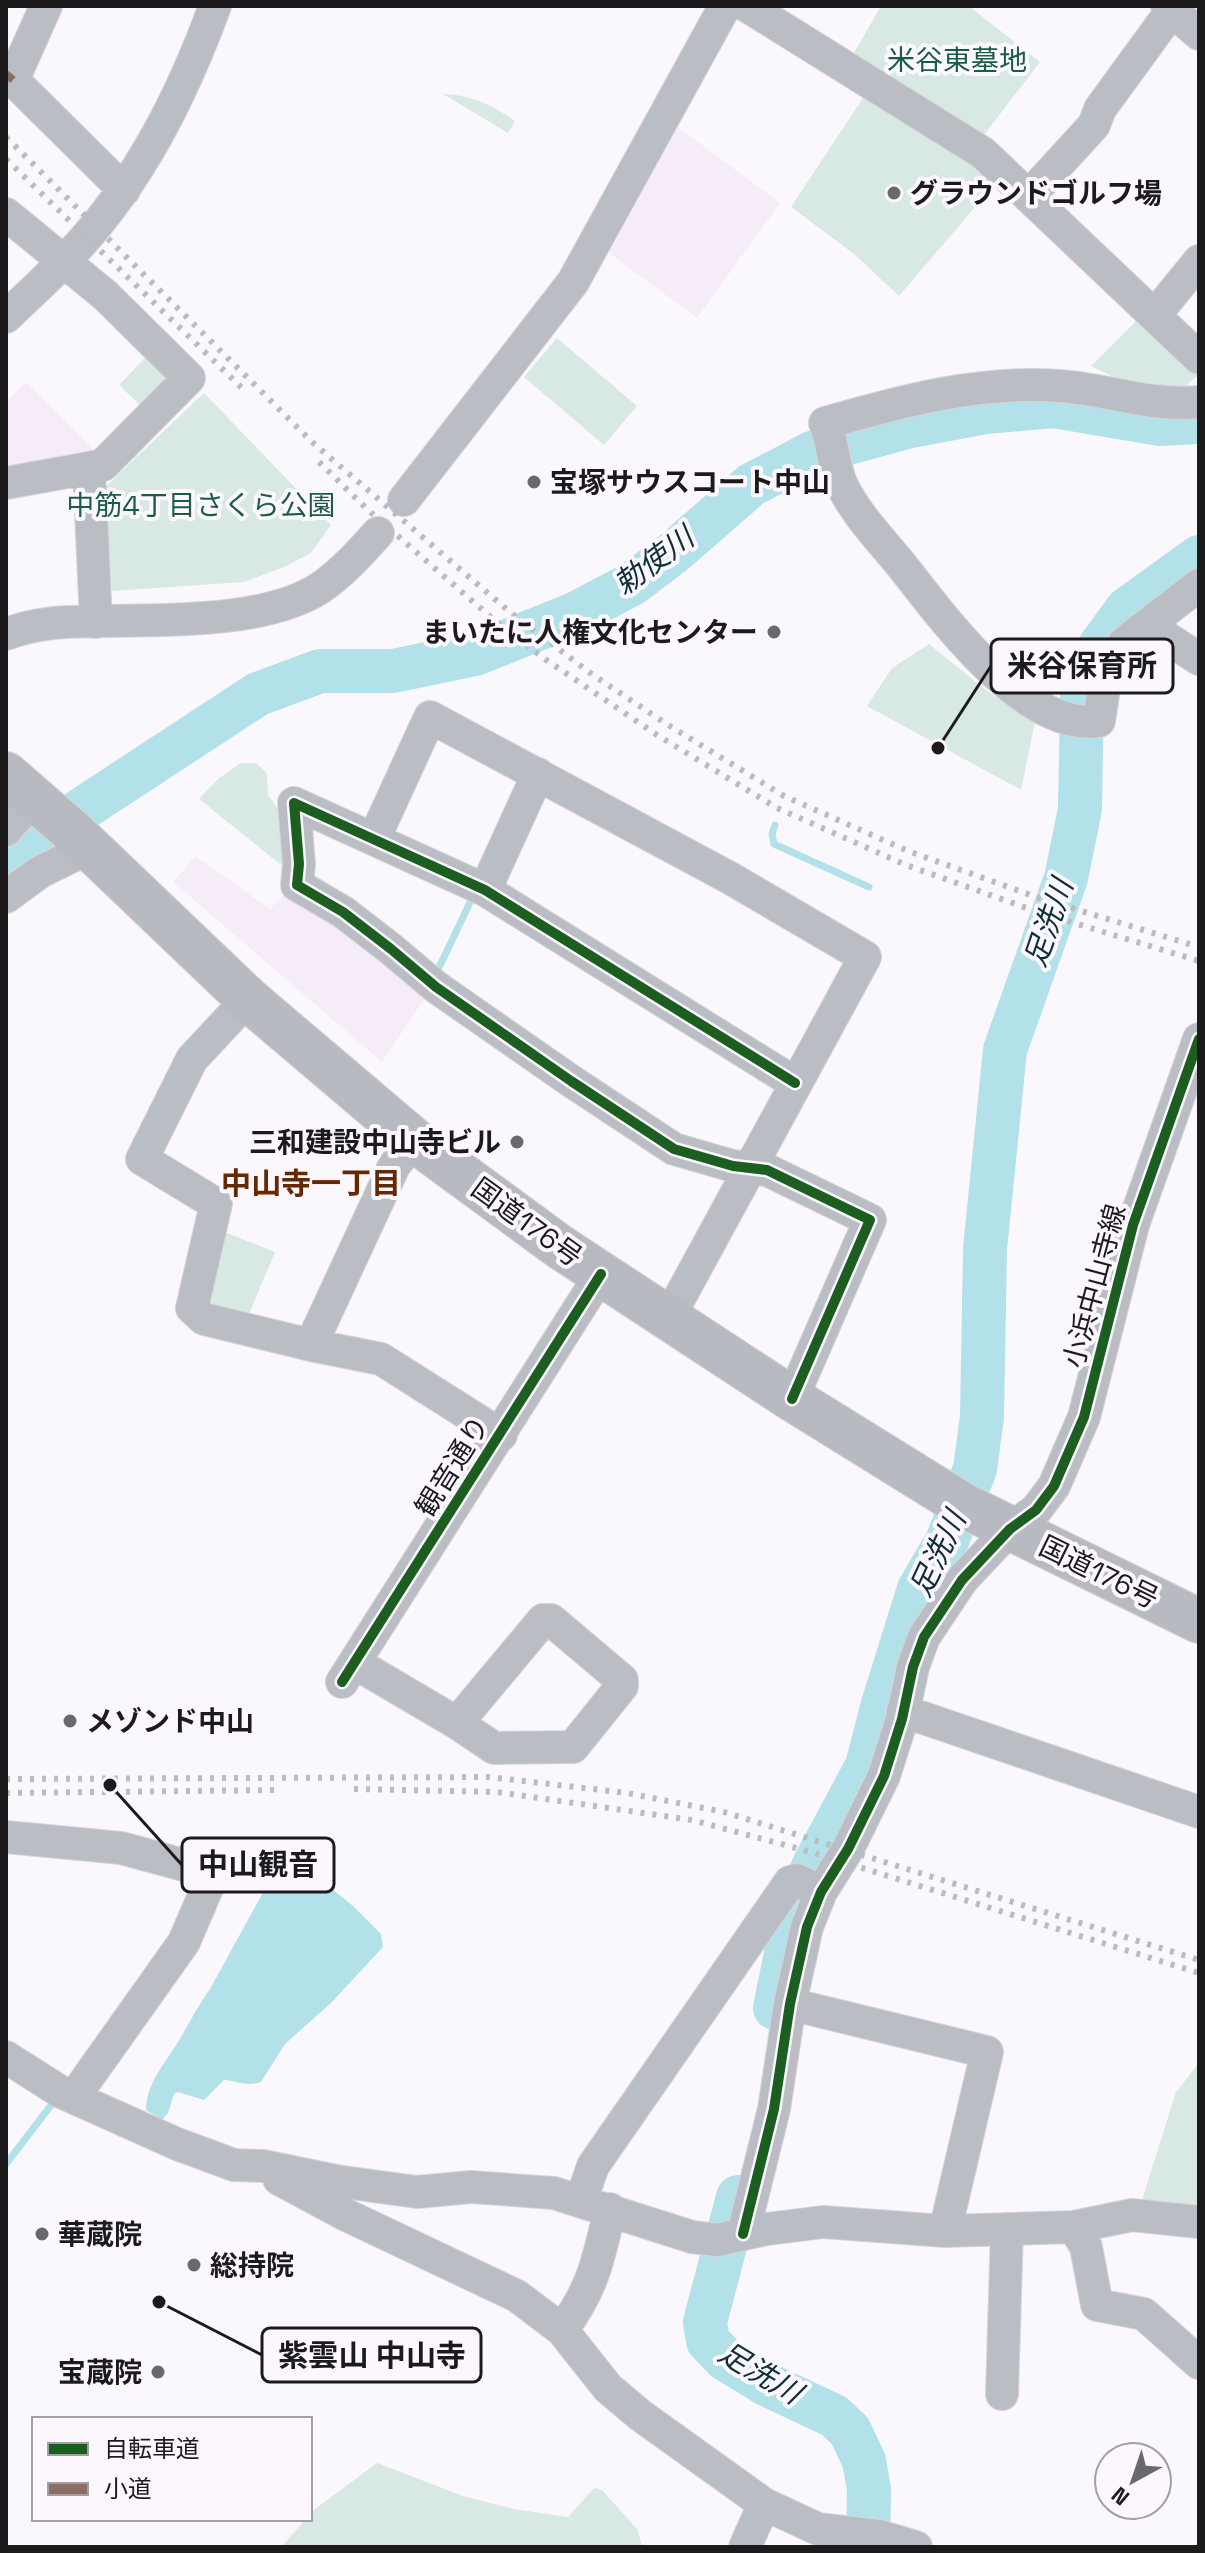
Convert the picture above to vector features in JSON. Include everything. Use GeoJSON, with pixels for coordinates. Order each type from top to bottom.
{"type":"FeatureCollection","features":[{"type":"Feature","properties":{"kind":"highway","name":"国道176号"},"geometry":{"type":"LineString","coordinates":[[43,816],[248,999],[414,1140],[536,1230],[792,1399],[961,1504],[1199,1621]]}},
{"type":"Feature","properties":{"kind":"street"},"geometry":{"type":"LineString","coordinates":[[46,6],[13,80],[124,190]]}},
{"type":"Feature","properties":{"kind":"street"},"geometry":{"type":"LineString","coordinates":[[6,317],[63,261],[124,190],[154,144],[178,98],[194,65],[215,6]]}},
{"type":"Feature","properties":{"kind":"street"},"geometry":{"type":"LineString","coordinates":[[404,500],[573,282],[725,6]]}},
{"type":"Feature","properties":{"kind":"street"},"geometry":{"type":"LineString","coordinates":[[747,6],[983,153],[1199,358]]}},
{"type":"Feature","properties":{"kind":"street"},"geometry":{"type":"LineString","coordinates":[[1029,196],[1094,125],[1100,109],[1171,7],[1199,34]]}},
{"type":"Feature","properties":{"kind":"street"},"geometry":{"type":"LineString","coordinates":[[6,214],[105,295],[189,378],[103,465],[6,483]]}},
{"type":"Feature","properties":{"kind":"street"},"geometry":{"type":"LineString","coordinates":[[1155,315],[1199,261]]}},
{"type":"Feature","properties":{"kind":"street"},"geometry":{"type":"LineString","coordinates":[[1199,402],[1144,400],[1063,386],[1029,384],[912,398],[825,423],[841,482],[859,513],[968,648],[1031,702],[1082,721],[1099,721],[1105,682],[1124,643],[1199,585]]}},
{"type":"Feature","properties":{"kind":"street"},"geometry":{"type":"LineString","coordinates":[[89,468],[96,622]]}},
{"type":"Feature","properties":{"kind":"street"},"geometry":{"type":"LineString","coordinates":[[6,634],[47,622],[245,615],[318,589],[353,562],[378,533]]}},
{"type":"Feature","properties":{"kind":"street"},"geometry":{"type":"LineString","coordinates":[[1147,625],[1199,659]]}},
{"type":"Feature","properties":{"kind":"street"},"geometry":{"type":"LineString","coordinates":[[374,839],[430,717],[730,878],[865,957],[668,1319]]}},
{"type":"Feature","properties":{"kind":"street"},"geometry":{"type":"LineString","coordinates":[[485,890],[538,774]]}},
{"type":"Feature","properties":{"kind":"street"},"geometry":{"type":"LineString","coordinates":[[792,1399],[870,1220],[767,1170],[733,1166],[674,1149],[436,987],[343,912],[297,885],[299,864],[294,803],[485,890],[795,1083]]}},
{"type":"Feature","properties":{"kind":"street"},"geometry":{"type":"LineString","coordinates":[[6,897],[40,872],[43,816]]}},
{"type":"Feature","properties":{"kind":"street"},"geometry":{"type":"LineString","coordinates":[[248,999],[192,1059],[142,1159],[216,1204],[192,1308],[204,1319],[381,1359],[501,1435]]}},
{"type":"Feature","properties":{"kind":"street","name":"小浜中山寺線"},"geometry":{"type":"LineString","coordinates":[[809,1886],[848,1849],[884,1776],[924,1637],[962,1580],[1010,1529],[1036,1510],[1054,1486],[1084,1417],[1133,1225],[1199,1039]]}},
{"type":"Feature","properties":{"kind":"street"},"geometry":{"type":"LineString","coordinates":[[311,1345],[394,1166],[414,1140]]}},
{"type":"Feature","properties":{"kind":"street","name":"観音通り"},"geometry":{"type":"LineString","coordinates":[[457,1723],[348,1673],[601,1274]]}},
{"type":"Feature","properties":{"kind":"street"},"geometry":{"type":"LineString","coordinates":[[543,1620],[551,1620],[622,1680],[622,1686],[573,1747],[494,1748],[457,1723],[543,1620]]}},
{"type":"Feature","properties":{"kind":"street"},"geometry":{"type":"LineString","coordinates":[[903,1711],[1199,1812]]}},
{"type":"Feature","properties":{"kind":"street"},"geometry":{"type":"LineString","coordinates":[[6,1837],[121,1848],[210,1872],[208,1886],[184,1942],[74,2097]]}},
{"type":"Feature","properties":{"kind":"street"},"geometry":{"type":"LineString","coordinates":[[562,2330],[580,2306],[594,2275],[596,2205],[593,2166],[790,1882],[809,1886],[807,1927],[790,2004],[774,2109],[732,2237]]}},
{"type":"Feature","properties":{"kind":"street"},"geometry":{"type":"LineString","coordinates":[[790,2004],[987,2052],[945,2231]]}},
{"type":"Feature","properties":{"kind":"street"},"geometry":{"type":"LineString","coordinates":[[6,2057],[61,2092],[177,2144],[234,2165],[263,2166],[417,2192],[471,2187],[554,2193],[692,2237],[732,2237],[823,2222],[945,2231],[1074,2227],[1132,2215],[1199,2222]]}},
{"type":"Feature","properties":{"kind":"street"},"geometry":{"type":"LineString","coordinates":[[256,2167],[380,2231],[517,2296],[562,2330],[608,2388],[640,2415],[764,2504],[818,2529],[870,2535],[916,2547]]}},
{"type":"Feature","properties":{"kind":"street"},"geometry":{"type":"LineString","coordinates":[[380,2231],[382,2188]]}},
{"type":"Feature","properties":{"kind":"street"},"geometry":{"type":"LineString","coordinates":[[1074,2227],[1086,2247],[1097,2305],[1144,2314],[1199,2363]]}},
{"type":"Feature","properties":{"kind":"street"},"geometry":{"type":"LineString","coordinates":[[1002,2394],[1007,2229]]}},
{"type":"Feature","properties":{"kind":"street"},"geometry":{"type":"LineString","coordinates":[[745,2547],[764,2504]]}},
{"type":"Feature","properties":{"kind":"shaded area"},"geometry":{"type":"Polygon","coordinates":[[[678,127],[780,203],[697,318],[609,253],[678,127]]]}},
{"type":"Feature","properties":{"kind":"shaded area"},"geometry":{"type":"Polygon","coordinates":[[[26,382],[97,453],[6,471],[6,402],[26,382]]]}},
{"type":"Feature","properties":{"kind":"shaded area"},"geometry":{"type":"Polygon","coordinates":[[[196,856],[270,909],[287,891],[344,921],[425,998],[382,1062],[173,882],[196,856]]]}},
{"type":"Feature","properties":{"kind":"green space","name":"米谷東墓地"},"geometry":{"type":"Polygon","coordinates":[[[881,6],[969,6],[1040,62],[980,140],[909,87],[854,53],[881,6]]]}},
{"type":"Feature","properties":{"kind":"green space","name":"グラウンドゴルフ場"},"geometry":{"type":"Polygon","coordinates":[[[867,92],[999,179],[899,296],[854,254],[791,207],[867,92]]]}},
{"type":"Feature","properties":{"kind":"green space"},"geometry":{"type":"Polygon","coordinates":[[[443,94],[481,102],[515,121],[508,133],[443,94]]]}},
{"type":"Feature","properties":{"kind":"green space"},"geometry":{"type":"Polygon","coordinates":[[[1139,318],[1198,375],[1180,392],[1120,380],[1091,366],[1139,318]]]}},
{"type":"Feature","properties":{"kind":"green space"},"geometry":{"type":"Polygon","coordinates":[[[557,338],[637,406],[604,445],[524,377],[557,338]]]}},
{"type":"Feature","properties":{"kind":"green space"},"geometry":{"type":"Polygon","coordinates":[[[147,356],[165,373],[166,384],[143,408],[119,385],[147,356]]]}},
{"type":"Feature","properties":{"kind":"green space","name":"中筋4丁目さくら公園"},"geometry":{"type":"Polygon","coordinates":[[[204,393],[331,525],[311,553],[244,582],[112,591],[105,487],[204,393]]]}},
{"type":"Feature","properties":{"kind":"green space"},"geometry":{"type":"Polygon","coordinates":[[[929,644],[987,691],[1035,722],[1021,790],[867,706],[892,668],[929,644]]]}},
{"type":"Feature","properties":{"kind":"green space"},"geometry":{"type":"Polygon","coordinates":[[[241,763],[256,763],[267,773],[268,795],[283,816],[285,868],[199,799],[218,779],[241,763]]]}},
{"type":"Feature","properties":{"kind":"green space"},"geometry":{"type":"Polygon","coordinates":[[[222,1231],[275,1252],[247,1319],[221,1313],[207,1297],[222,1231]]]}},
{"type":"Feature","properties":{"kind":"green space"},"geometry":{"type":"Polygon","coordinates":[[[1199,2063],[1199,2210],[1141,2203],[1176,2092],[1199,2063]]]}},
{"type":"Feature","properties":{"kind":"green space"},"geometry":{"type":"Polygon","coordinates":[[[377,2463],[463,2496],[514,2509],[568,2517],[594,2488],[602,2490],[638,2530],[642,2547],[281,2547],[304,2521],[312,2521],[312,2511],[377,2463]]]}},
{"type":"Feature","properties":{"kind":"water"},"geometry":{"type":"Polygon","coordinates":[[[284,1861],[301,1864],[353,1906],[381,1934],[383,1947],[332,2002],[285,2044],[261,2082],[246,2084],[224,2080],[204,2100],[178,2092],[174,2094],[168,2113],[162,2120],[146,2110],[154,2080],[210,1989],[277,1867],[284,1861]]]}},
{"type":"Feature","properties":{"kind":"waterway","name":"勅使川"},"geometry":{"type":"LineString","coordinates":[[6,862],[18,851],[258,694],[320,671],[393,671],[475,654],[575,614],[632,584],[751,485],[812,453],[910,426],[985,412],[1054,406],[1160,424],[1199,422]]}},
{"type":"Feature","properties":{"kind":"waterway","name":"足洗川"},"geometry":{"type":"LineString","coordinates":[[775,2008],[795,1909],[814,1865],[867,1766],[919,1589],[947,1541],[975,1469],[982,1417],[985,1249],[1005,1050],[1066,878],[1080,809],[1082,697],[1100,646],[1127,609],[1199,557]]}},
{"type":"Feature","properties":{"kind":"waterway"},"geometry":{"type":"LineString","coordinates":[[775,825],[772,834],[774,844],[869,887]]}},
{"type":"Feature","properties":{"kind":"waterway"},"geometry":{"type":"LineString","coordinates":[[437,972],[474,894]]}},
{"type":"Feature","properties":{"kind":"waterway"},"geometry":{"type":"LineString","coordinates":[[6,2164],[55,2100]]}},
{"type":"Feature","properties":{"kind":"waterway","name":"足洗川"},"geometry":{"type":"LineString","coordinates":[[738,2197],[705,2322],[708,2341],[725,2359],[766,2384],[834,2416],[850,2431],[864,2461],[869,2489],[868,2547]]}},
{"type":"Feature","properties":{"kind":"railway"},"geometry":{"type":"LineString","coordinates":[[6,137],[312,442],[511,613],[593,675],[784,796],[908,851],[1042,899],[1199,947]]}},
{"type":"Feature","properties":{"kind":"railway"},"geometry":{"type":"LineString","coordinates":[[6,159],[247,393]]}},
{"type":"Feature","properties":{"kind":"railway"},"geometry":{"type":"LineString","coordinates":[[319,462],[367,509],[494,620],[545,659],[657,735],[777,808],[906,865],[1038,912],[1199,961]]}},
{"type":"Feature","properties":{"kind":"railway"},"geometry":{"type":"LineString","coordinates":[[6,1779],[489,1777],[627,1793],[724,1812],[1199,1960]]}},
{"type":"Feature","properties":{"kind":"railway"},"geometry":{"type":"LineString","coordinates":[[354,1789],[497,1792],[692,1820],[811,1852],[1199,1973]]}},
{"type":"Feature","properties":{"kind":"railway"},"geometry":{"type":"LineString","coordinates":[[6,1793],[278,1790]]}},
{"type":"Feature","properties":{"kind":"marked path"},"geometry":{"type":"LineString","coordinates":[[6,74],[13,80]]}},
{"type":"Feature","properties":{"kind":"cycle path"},"geometry":{"type":"LineString","coordinates":[[792,1399],[870,1220],[767,1170],[733,1166],[674,1149],[436,987],[343,912],[297,885],[299,864],[294,803],[485,890],[795,1083]]}},
{"type":"Feature","properties":{"kind":"cycle path"},"geometry":{"type":"LineString","coordinates":[[743,2234],[774,2109],[790,2004],[807,1927],[821,1892],[848,1849],[884,1776],[924,1637],[962,1580],[1010,1529],[1036,1510],[1054,1486],[1084,1417],[1133,1225],[1199,1039]]}},
{"type":"Feature","properties":{"kind":"cycle path"},"geometry":{"type":"LineString","coordinates":[[342,1682],[601,1274]]}},
{"type":"Feature","properties":{"kind":"place","name":"グラウンドゴルフ場"},"geometry":{"type":"Point","coordinates":[894,193]}},
{"type":"Feature","properties":{"kind":"place","name":"宝塚サウスコート中山"},"geometry":{"type":"Point","coordinates":[534,482]}},
{"type":"Feature","properties":{"kind":"place","name":"まいたに人権文化センター"},"geometry":{"type":"Point","coordinates":[774,632]}},
{"type":"Feature","properties":{"kind":"place","name":"米谷保育所"},"geometry":{"type":"Point","coordinates":[938,748]}},
{"type":"Feature","properties":{"kind":"place","name":"三和建設中山寺ビル"},"geometry":{"type":"Point","coordinates":[517,1142]}},
{"type":"Feature","properties":{"kind":"place","name":"メゾンド中山"},"geometry":{"type":"Point","coordinates":[70,1721]}},
{"type":"Feature","properties":{"kind":"place","name":"中山観音"},"geometry":{"type":"Point","coordinates":[110,1785]}},
{"type":"Feature","properties":{"kind":"place","name":"華蔵院"},"geometry":{"type":"Point","coordinates":[42,2234]}},
{"type":"Feature","properties":{"kind":"place","name":"総持院"},"geometry":{"type":"Point","coordinates":[194,2265]}},
{"type":"Feature","properties":{"kind":"place","name":"紫雲山 中山寺"},"geometry":{"type":"Point","coordinates":[159,2302]}},
{"type":"Feature","properties":{"kind":"place","name":"宝蔵院"},"geometry":{"type":"Point","coordinates":[158,2372]}},
{"type":"Feature","properties":{"kind":"district","name":"中山寺一丁目"},"geometry":{"type":"Point","coordinates":[311,1184]}}]}
